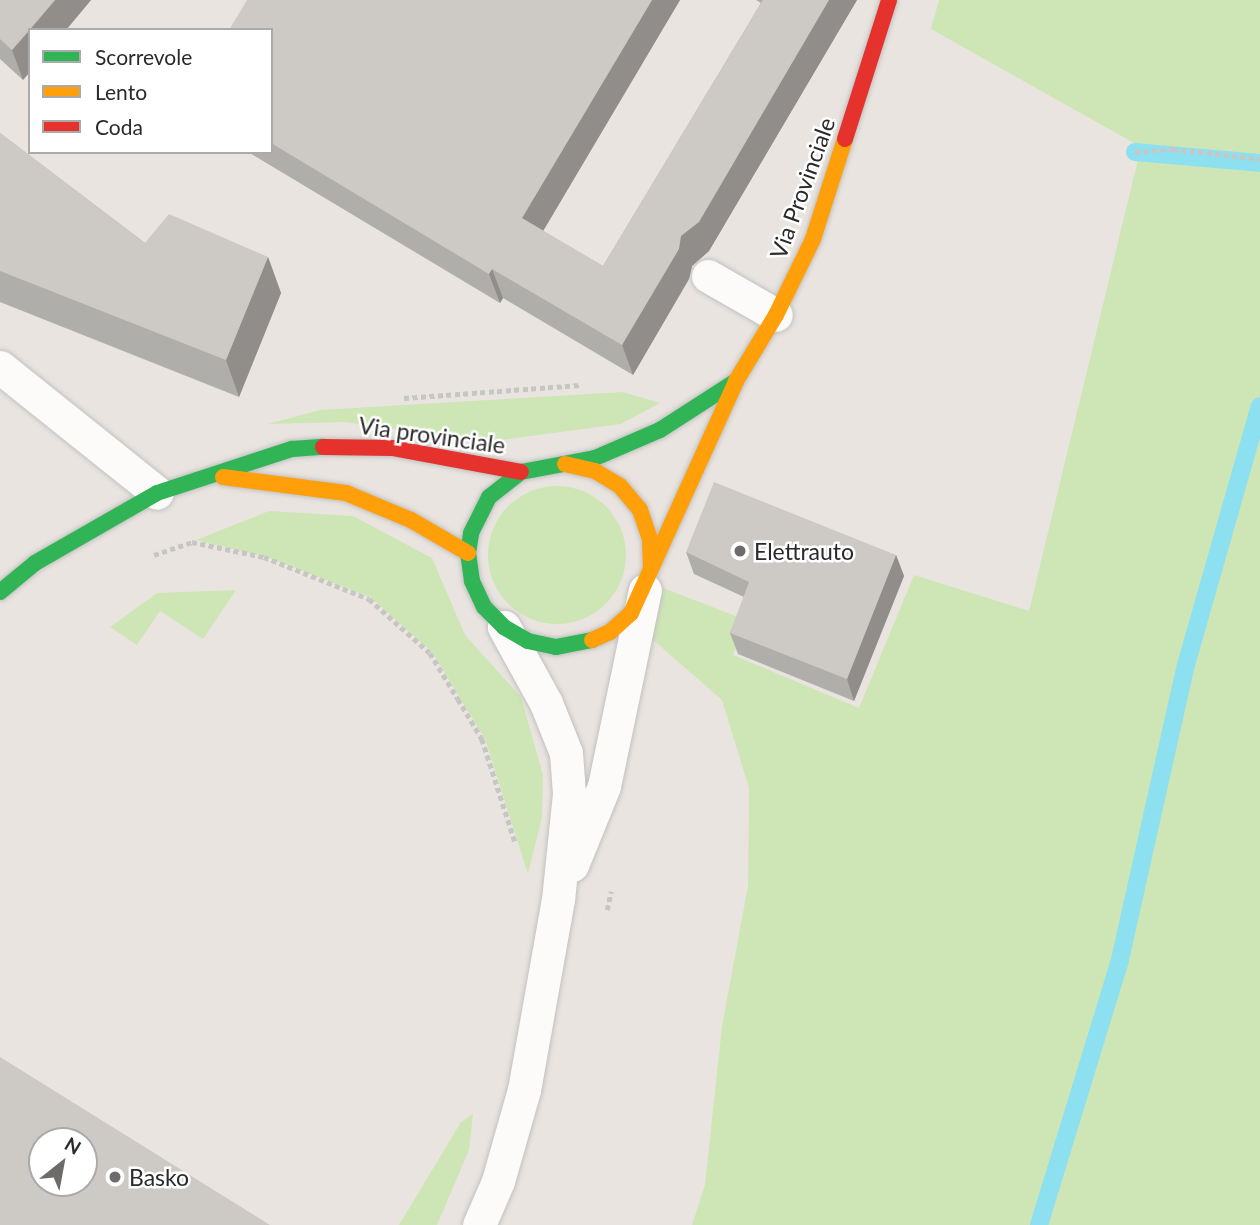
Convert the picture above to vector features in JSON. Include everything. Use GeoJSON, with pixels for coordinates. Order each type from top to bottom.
{"type":"FeatureCollection","features":[{"type":"Feature","properties":{"kind":"main road","name":"Via Provinciale"},"geometry":{"type":"LineString","coordinates":[[736,382],[660,430],[595,458],[521,472],[489,497],[471,533],[468,553],[472,581],[484,607],[504,627],[528,641],[556,647],[584,643],[610,632],[631,613],[736,382],[776,315],[813,239],[889,0]]}},
{"type":"Feature","properties":{"kind":"main road","name":"Via provinciale"},"geometry":{"type":"LineString","coordinates":[[214,476],[292,449],[352,445],[521,472]]}},
{"type":"Feature","properties":{"kind":"main road","name":"Via Provinciale"},"geometry":{"type":"LineString","coordinates":[[565,464],[595,471],[620,486],[640,510],[650,539],[648,579]]}},
{"type":"Feature","properties":{"kind":"main road"},"geometry":{"type":"LineString","coordinates":[[0,592],[35,563],[157,494],[214,476],[346,493],[411,520],[468,553]]}},
{"type":"Feature","properties":{"kind":"lane"},"geometry":{"type":"LineString","coordinates":[[708,276],[776,315]]}},
{"type":"Feature","properties":{"kind":"lane"},"geometry":{"type":"LineString","coordinates":[[0,367],[157,494]]}},
{"type":"Feature","properties":{"kind":"lane"},"geometry":{"type":"LineString","coordinates":[[558,900],[604,786],[648,579]]}},
{"type":"Feature","properties":{"kind":"lane"},"geometry":{"type":"LineString","coordinates":[[479,1225],[498,1181],[524,1090],[558,900],[569,793],[566,753],[546,703],[504,627]]}},
{"type":"Feature","properties":{"kind":"path"},"geometry":{"type":"LineString","coordinates":[[1135,152],[1173,149],[1260,159]]}},
{"type":"Feature","properties":{"kind":"path"},"geometry":{"type":"LineString","coordinates":[[150,556],[192,541],[264,557],[369,599],[430,653],[482,739],[516,845]]}},
{"type":"Feature","properties":{"kind":"green space"},"geometry":{"type":"Polygon","coordinates":[[[939,0],[1260,0],[1260,1225],[692,1225],[705,1185],[722,1026],[748,886],[749,788],[722,700],[652,639],[663,588],[746,620],[733,655],[859,708],[914,575],[1029,611],[1141,147],[931,29],[939,0]]]}},
{"type":"Feature","properties":{"kind":"green space"},"geometry":{"type":"Polygon","coordinates":[[[623,392],[660,403],[621,424],[486,442],[345,422],[268,424],[320,410],[623,392]]]}},
{"type":"Feature","properties":{"kind":"green space"},"geometry":{"type":"Polygon","coordinates":[[[557,486],[583,491],[606,506],[621,529],[626,555],[621,581],[606,604],[583,619],[557,624],[531,619],[508,604],[493,581],[488,555],[493,529],[508,506],[531,491],[557,486]]]}},
{"type":"Feature","properties":{"kind":"green space"},"geometry":{"type":"Polygon","coordinates":[[[269,511],[353,516],[432,558],[465,635],[521,697],[543,775],[542,818],[528,874],[485,739],[432,652],[370,597],[267,557],[196,540],[269,511]]]}},
{"type":"Feature","properties":{"kind":"green space"},"geometry":{"type":"Polygon","coordinates":[[[236,590],[203,639],[160,611],[137,645],[110,627],[157,593],[236,590]]]}},
{"type":"Feature","properties":{"kind":"green space"},"geometry":{"type":"Polygon","coordinates":[[[473,1114],[469,1150],[437,1225],[399,1225],[461,1122],[473,1114]]]}},
{"type":"Feature","properties":{"kind":"building"},"geometry":{"type":"Polygon","coordinates":[[[0,0],[55,0],[31,28],[28,28],[12,50],[0,39],[0,0]]]}},
{"type":"Feature","properties":{"kind":"building"},"geometry":{"type":"Polygon","coordinates":[[[247,0],[652,0],[522,218],[603,266],[763,0],[829,0],[699,222],[681,236],[679,249],[622,345],[492,269],[489,274],[273,144],[273,28],[230,28],[247,0]]]}},
{"type":"Feature","properties":{"kind":"building"},"geometry":{"type":"Polygon","coordinates":[[[0,133],[145,243],[169,214],[268,257],[226,360],[0,271],[0,133]]]}},
{"type":"Feature","properties":{"kind":"building"},"geometry":{"type":"Polygon","coordinates":[[[714,482],[896,555],[847,679],[730,633],[749,582],[686,552],[714,482]]]}},
{"type":"Feature","properties":{"kind":"building"},"geometry":{"type":"Polygon","coordinates":[[[0,1057],[270,1225],[0,1225],[0,1057]]]}},
{"type":"Feature","properties":{"kind":"waterway"},"geometry":{"type":"LineString","coordinates":[[1135,152],[1260,163]]}},
{"type":"Feature","properties":{"kind":"waterway"},"geometry":{"type":"LineString","coordinates":[[1039,1225],[1119,964],[1186,665],[1260,406]]}},
{"type":"Feature","properties":{"kind":"traffic: fast"},"geometry":{"type":"LineString","coordinates":[[592,640],[556,647],[528,641],[504,627],[484,607],[472,581],[468,553],[471,533],[489,497],[521,472],[595,458],[660,430],[736,381]]}},
{"type":"Feature","properties":{"kind":"traffic: fast"},"geometry":{"type":"LineString","coordinates":[[0,592],[35,563],[157,493],[292,449],[323,447]]}},
{"type":"Feature","properties":{"kind":"traffic: slow"},"geometry":{"type":"LineString","coordinates":[[592,640],[610,632],[631,613],[736,381],[776,315],[813,239],[845,139]]}},
{"type":"Feature","properties":{"kind":"traffic: slow"},"geometry":{"type":"LineString","coordinates":[[565,464],[595,471],[620,486],[640,510],[650,539],[651,568]]}},
{"type":"Feature","properties":{"kind":"traffic: slow"},"geometry":{"type":"LineString","coordinates":[[223,477],[346,493],[411,520],[468,553]]}},
{"type":"Feature","properties":{"kind":"traffic: jam"},"geometry":{"type":"LineString","coordinates":[[845,139],[889,0]]}},
{"type":"Feature","properties":{"kind":"traffic: jam"},"geometry":{"type":"LineString","coordinates":[[323,447],[392,448],[521,472]]}},
{"type":"Feature","properties":{"kind":"place","name":"Elettrauto"},"geometry":{"type":"Point","coordinates":[740,551]}},
{"type":"Feature","properties":{"kind":"place","name":"Basko"},"geometry":{"type":"Point","coordinates":[115,1177]}}]}
